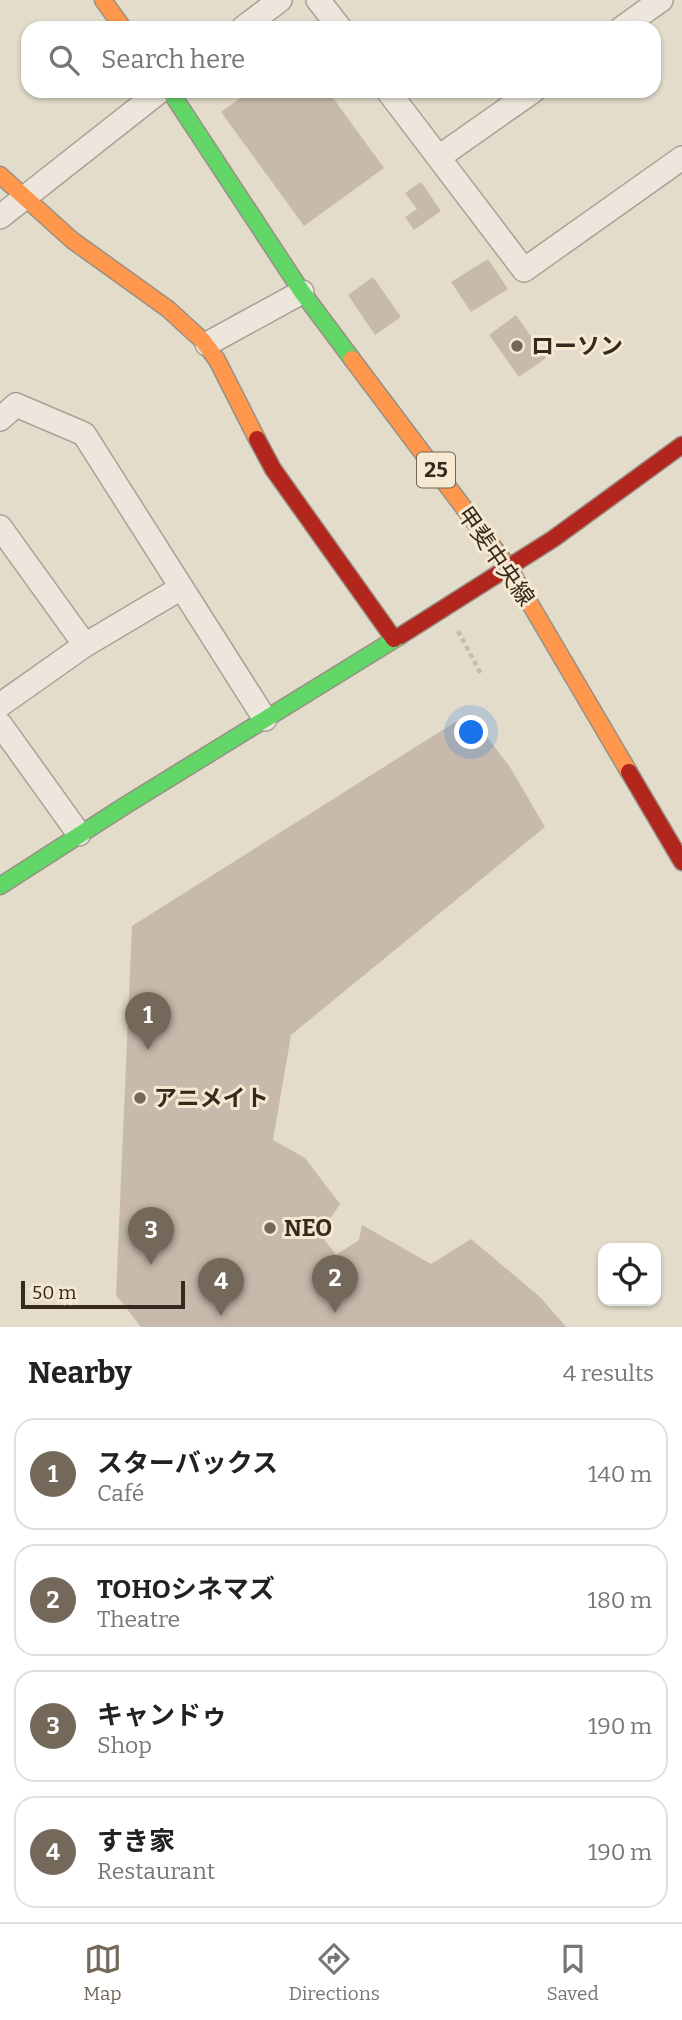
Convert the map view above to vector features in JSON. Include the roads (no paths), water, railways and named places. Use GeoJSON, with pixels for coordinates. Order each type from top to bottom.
{"type":"FeatureCollection","features":[{"type":"Feature","properties":{"kind":"street"},"geometry":{"type":"LineString","coordinates":[[103,0],[118,21]]}},
{"type":"Feature","properties":{"kind":"street"},"geometry":{"type":"LineString","coordinates":[[252,21],[280,0]]}},
{"type":"Feature","properties":{"kind":"street"},"geometry":{"type":"LineString","coordinates":[[318,0],[334,21]]}},
{"type":"Feature","properties":{"kind":"street"},"geometry":{"type":"LineString","coordinates":[[632,21],[662,0]]}},
{"type":"Feature","properties":{"kind":"street"},"geometry":{"type":"LineString","coordinates":[[0,217],[151,98]]}},
{"type":"Feature","properties":{"kind":"street","name":"甲斐中央線"},"geometry":{"type":"LineString","coordinates":[[175,98],[302,292],[509,568],[682,862]]}},
{"type":"Feature","properties":{"kind":"street"},"geometry":{"type":"LineString","coordinates":[[393,98],[524,270],[682,158]]}},
{"type":"Feature","properties":{"kind":"street"},"geometry":{"type":"LineString","coordinates":[[439,158],[523,98]]}},
{"type":"Feature","properties":{"kind":"street"},"geometry":{"type":"LineString","coordinates":[[0,175],[72,241],[183,321],[206,344],[217,360],[273,469],[394,639]]}},
{"type":"Feature","properties":{"kind":"street"},"geometry":{"type":"LineString","coordinates":[[206,344],[302,292]]}},
{"type":"Feature","properties":{"kind":"street"},"geometry":{"type":"LineString","coordinates":[[0,419],[16,405],[84,434],[265,719]]}},
{"type":"Feature","properties":{"kind":"street"},"geometry":{"type":"LineString","coordinates":[[0,886],[79,834],[509,568],[579,521],[682,445]]}},
{"type":"Feature","properties":{"kind":"street"},"geometry":{"type":"LineString","coordinates":[[3,538],[85,645]]}},
{"type":"Feature","properties":{"kind":"street"},"geometry":{"type":"LineString","coordinates":[[0,705],[85,645],[181,588]]}},
{"type":"Feature","properties":{"kind":"street"},"geometry":{"type":"LineString","coordinates":[[0,724],[79,834]]}},
{"type":"Feature","properties":{"kind":"place","name":"ローソン"},"geometry":{"type":"Point","coordinates":[517,346]}},
{"type":"Feature","properties":{"kind":"place","name":"スターバックス"},"geometry":{"type":"Point","coordinates":[148,1050]}},
{"type":"Feature","properties":{"kind":"place","name":"アニメイト"},"geometry":{"type":"Point","coordinates":[140,1098]}},
{"type":"Feature","properties":{"kind":"place","name":"NEO"},"geometry":{"type":"Point","coordinates":[270,1228]}},
{"type":"Feature","properties":{"kind":"place","name":"キャンドゥ"},"geometry":{"type":"Point","coordinates":[151,1265]}},
{"type":"Feature","properties":{"kind":"place","name":"TOHOシネマズ"},"geometry":{"type":"Point","coordinates":[335,1313]}},
{"type":"Feature","properties":{"kind":"place","name":"すき家"},"geometry":{"type":"Point","coordinates":[221,1316]}}]}
